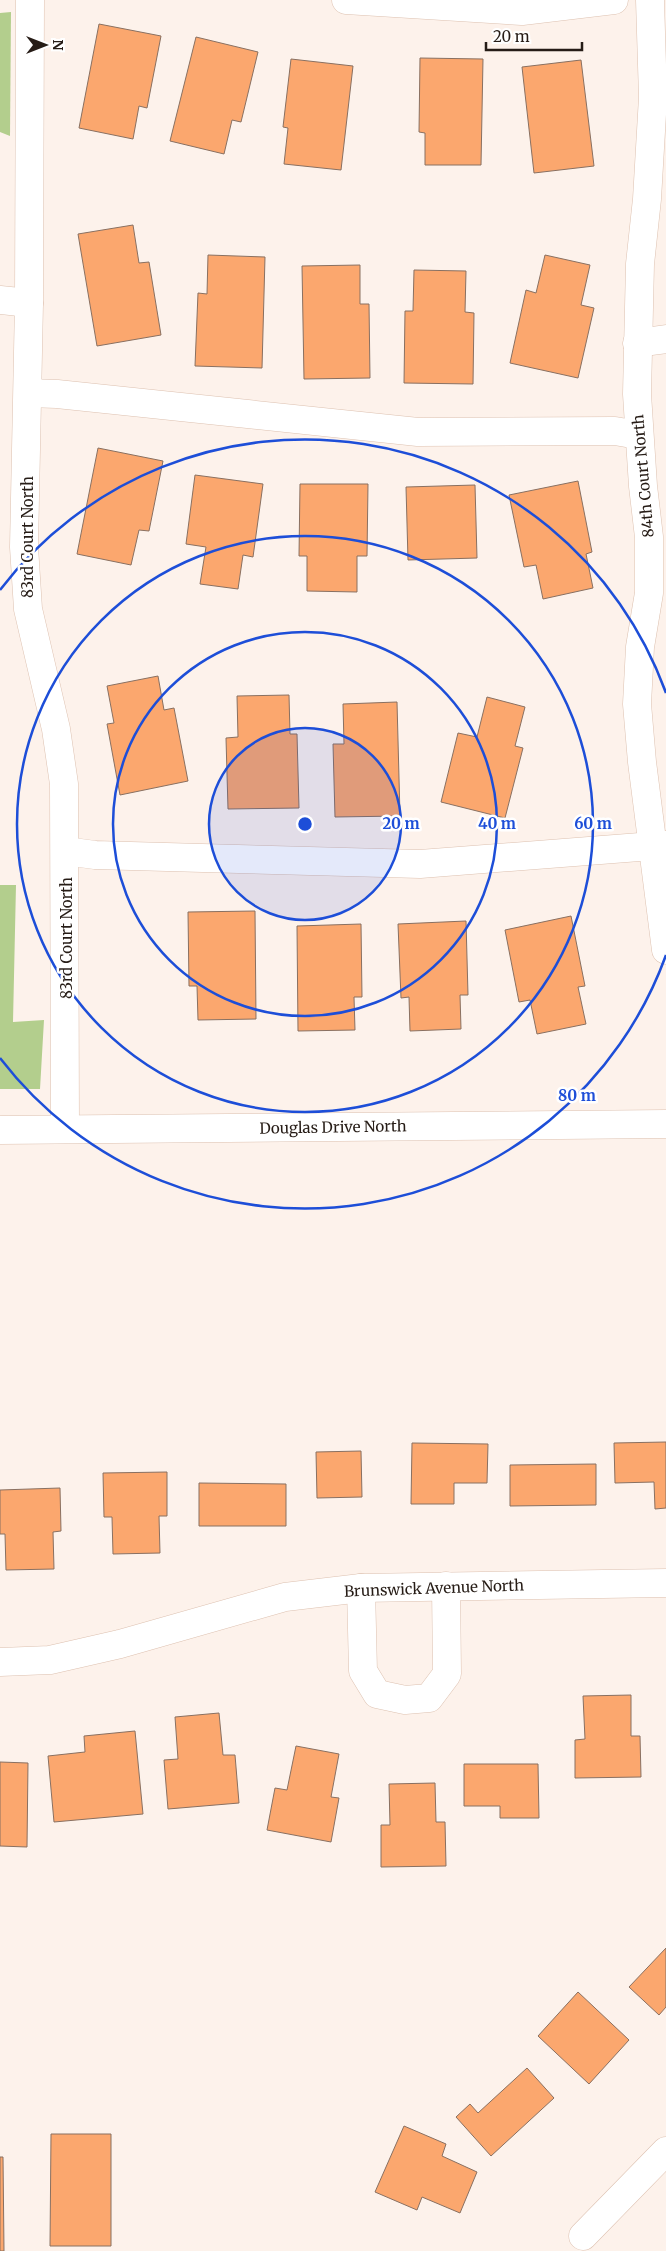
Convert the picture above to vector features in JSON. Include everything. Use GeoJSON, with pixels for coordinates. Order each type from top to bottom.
{"type":"FeatureCollection","features":[{"type":"Feature","properties":{"kind":"street","name":"83rd Court North"},"geometry":{"type":"LineString","coordinates":[[30,0],[29,303],[24,547],[28,609],[56,728],[64,784],[65,1129]]}},
{"type":"Feature","properties":{"kind":"street"},"geometry":{"type":"LineString","coordinates":[[346,0],[522,11],[614,0]]}},
{"type":"Feature","properties":{"kind":"street","name":"84th Court North"},"geometry":{"type":"LineString","coordinates":[[650,0],[653,98],[647,199],[640,264],[637,343],[638,435],[649,537],[649,593],[640,647],[637,704],[642,762],[659,846],[666,950]]}},
{"type":"Feature","properties":{"kind":"street"},"geometry":{"type":"LineString","coordinates":[[0,300],[29,303]]}},
{"type":"Feature","properties":{"kind":"street"},"geometry":{"type":"LineString","coordinates":[[637,343],[666,339]]}},
{"type":"Feature","properties":{"kind":"street"},"geometry":{"type":"LineString","coordinates":[[28,393],[57,394],[418,432],[615,432],[638,435]]}},
{"type":"Feature","properties":{"kind":"street"},"geometry":{"type":"LineString","coordinates":[[65,851],[95,855],[420,864],[659,846]]}},
{"type":"Feature","properties":{"kind":"street","name":"Douglas Drive North"},"geometry":{"type":"LineString","coordinates":[[0,1130],[666,1124]]}},
{"type":"Feature","properties":{"kind":"street","name":"Brunswick Avenue North"},"geometry":{"type":"LineString","coordinates":[[0,1662],[50,1660],[120,1644],[285,1597],[361,1588],[666,1584]]}},
{"type":"Feature","properties":{"kind":"street"},"geometry":{"type":"LineString","coordinates":[[361,1588],[363,1671],[377,1694],[405,1700],[429,1698],[447,1674],[446,1586]]}},
{"type":"Feature","properties":{"kind":"street"},"geometry":{"type":"LineString","coordinates":[[583,2236],[666,2151]]}},
{"type":"Feature","properties":{"kind":"green space"},"geometry":{"type":"Polygon","coordinates":[[[11,12],[10,136],[0,132],[0,13],[11,12]]]}},
{"type":"Feature","properties":{"kind":"green space"},"geometry":{"type":"Polygon","coordinates":[[[0,885],[16,885],[13,1022],[44,1020],[40,1089],[0,1089],[0,885]]]}},
{"type":"Feature","properties":{"kind":"building"},"geometry":{"type":"Polygon","coordinates":[[[99,24],[161,36],[147,108],[139,106],[133,139],[79,128],[99,24]]]}},
{"type":"Feature","properties":{"kind":"building"},"geometry":{"type":"Polygon","coordinates":[[[196,37],[258,52],[241,122],[232,120],[224,154],[170,141],[196,37]]]}},
{"type":"Feature","properties":{"kind":"building"},"geometry":{"type":"Polygon","coordinates":[[[420,58],[483,59],[481,165],[425,165],[425,133],[419,132],[420,58]]]}},
{"type":"Feature","properties":{"kind":"building"},"geometry":{"type":"Polygon","coordinates":[[[291,59],[353,66],[341,170],[284,164],[288,128],[283,127],[291,59]]]}},
{"type":"Feature","properties":{"kind":"building"},"geometry":{"type":"Polygon","coordinates":[[[581,60],[594,166],[534,173],[522,67],[581,60]]]}},
{"type":"Feature","properties":{"kind":"building"},"geometry":{"type":"Polygon","coordinates":[[[133,225],[139,263],[149,262],[161,335],[97,346],[78,234],[133,225]]]}},
{"type":"Feature","properties":{"kind":"building"},"geometry":{"type":"Polygon","coordinates":[[[208,255],[265,257],[262,368],[195,366],[198,293],[207,294],[208,255]]]}},
{"type":"Feature","properties":{"kind":"building"},"geometry":{"type":"Polygon","coordinates":[[[545,255],[590,265],[581,305],[594,308],[578,378],[510,363],[526,290],[536,293],[545,255]]]}},
{"type":"Feature","properties":{"kind":"building"},"geometry":{"type":"Polygon","coordinates":[[[360,265],[360,304],[369,304],[370,378],[304,379],[302,266],[360,265]]]}},
{"type":"Feature","properties":{"kind":"building"},"geometry":{"type":"Polygon","coordinates":[[[414,270],[466,271],[465,312],[474,313],[473,384],[404,383],[405,311],[413,311],[414,270]]]}},
{"type":"Feature","properties":{"kind":"building"},"geometry":{"type":"Polygon","coordinates":[[[98,448],[163,461],[149,531],[139,530],[131,565],[77,554],[98,448]]]}},
{"type":"Feature","properties":{"kind":"building"},"geometry":{"type":"Polygon","coordinates":[[[195,475],[263,484],[253,557],[243,555],[238,589],[200,584],[206,547],[186,544],[195,475]]]}},
{"type":"Feature","properties":{"kind":"building"},"geometry":{"type":"Polygon","coordinates":[[[578,481],[592,552],[586,554],[593,588],[543,599],[536,565],[524,567],[509,495],[578,481]]]}},
{"type":"Feature","properties":{"kind":"building"},"geometry":{"type":"Polygon","coordinates":[[[300,484],[368,484],[367,556],[357,556],[357,592],[307,591],[307,556],[299,556],[300,484]]]}},
{"type":"Feature","properties":{"kind":"building"},"geometry":{"type":"Polygon","coordinates":[[[475,485],[477,558],[408,560],[406,487],[475,485]]]}},
{"type":"Feature","properties":{"kind":"building"},"geometry":{"type":"Polygon","coordinates":[[[158,676],[164,710],[174,708],[188,781],[120,795],[107,724],[114,723],[107,686],[158,676]]]}},
{"type":"Feature","properties":{"kind":"building"},"geometry":{"type":"Polygon","coordinates":[[[289,695],[290,734],[297,734],[299,808],[228,809],[226,738],[238,737],[237,696],[289,695]]]}},
{"type":"Feature","properties":{"kind":"building"},"geometry":{"type":"Polygon","coordinates":[[[487,697],[525,707],[515,746],[523,748],[505,818],[441,802],[458,733],[477,737],[487,697]]]}},
{"type":"Feature","properties":{"kind":"building"},"geometry":{"type":"Polygon","coordinates":[[[397,702],[400,816],[335,817],[333,744],[344,744],[343,704],[397,702]]]}},
{"type":"Feature","properties":{"kind":"building"},"geometry":{"type":"Polygon","coordinates":[[[255,911],[256,1019],[198,1020],[197,986],[189,986],[188,912],[255,911]]]}},
{"type":"Feature","properties":{"kind":"building"},"geometry":{"type":"Polygon","coordinates":[[[571,916],[585,986],[578,987],[586,1024],[537,1034],[530,1000],[519,1002],[505,930],[571,916]]]}},
{"type":"Feature","properties":{"kind":"building"},"geometry":{"type":"Polygon","coordinates":[[[466,921],[468,995],[460,995],[461,1029],[410,1031],[409,997],[401,998],[398,924],[466,921]]]}},
{"type":"Feature","properties":{"kind":"building"},"geometry":{"type":"Polygon","coordinates":[[[361,924],[362,997],[354,997],[355,1030],[298,1031],[297,926],[361,924]]]}},
{"type":"Feature","properties":{"kind":"building"},"geometry":{"type":"Polygon","coordinates":[[[666,1442],[666,1508],[655,1509],[654,1482],[615,1483],[614,1443],[666,1442]]]}},
{"type":"Feature","properties":{"kind":"building"},"geometry":{"type":"Polygon","coordinates":[[[412,1443],[488,1444],[487,1483],[454,1483],[454,1504],[411,1504],[412,1443]]]}},
{"type":"Feature","properties":{"kind":"building"},"geometry":{"type":"Polygon","coordinates":[[[361,1451],[362,1497],[317,1498],[316,1452],[361,1451]]]}},
{"type":"Feature","properties":{"kind":"building"},"geometry":{"type":"Polygon","coordinates":[[[596,1464],[596,1505],[510,1506],[510,1465],[596,1464]]]}},
{"type":"Feature","properties":{"kind":"building"},"geometry":{"type":"Polygon","coordinates":[[[167,1472],[167,1516],[159,1516],[160,1553],[113,1554],[112,1517],[104,1517],[103,1473],[167,1472]]]}},
{"type":"Feature","properties":{"kind":"building"},"geometry":{"type":"Polygon","coordinates":[[[199,1483],[286,1484],[286,1526],[199,1526],[199,1483]]]}},
{"type":"Feature","properties":{"kind":"building"},"geometry":{"type":"Polygon","coordinates":[[[60,1488],[61,1531],[53,1532],[54,1569],[6,1570],[5,1534],[0,1534],[0,1490],[60,1488]]]}},
{"type":"Feature","properties":{"kind":"building"},"geometry":{"type":"Polygon","coordinates":[[[631,1695],[631,1736],[640,1736],[641,1777],[575,1778],[575,1740],[585,1739],[583,1696],[631,1695]]]}},
{"type":"Feature","properties":{"kind":"building"},"geometry":{"type":"Polygon","coordinates":[[[219,1713],[223,1755],[235,1755],[239,1803],[168,1809],[164,1760],[178,1759],[175,1717],[219,1713]]]}},
{"type":"Feature","properties":{"kind":"building"},"geometry":{"type":"Polygon","coordinates":[[[135,1731],[143,1814],[54,1822],[48,1756],[85,1752],[84,1736],[135,1731]]]}},
{"type":"Feature","properties":{"kind":"building"},"geometry":{"type":"Polygon","coordinates":[[[296,1746],[339,1754],[331,1797],[339,1798],[331,1842],[267,1830],[275,1788],[287,1790],[296,1746]]]}},
{"type":"Feature","properties":{"kind":"building"},"geometry":{"type":"Polygon","coordinates":[[[0,1762],[28,1763],[27,1847],[0,1846],[0,1762]]]}},
{"type":"Feature","properties":{"kind":"building"},"geometry":{"type":"Polygon","coordinates":[[[464,1764],[538,1764],[539,1818],[500,1818],[500,1806],[464,1806],[464,1764]]]}},
{"type":"Feature","properties":{"kind":"building"},"geometry":{"type":"Polygon","coordinates":[[[435,1783],[436,1822],[445,1822],[446,1866],[381,1867],[381,1825],[390,1825],[389,1784],[435,1783]]]}},
{"type":"Feature","properties":{"kind":"building"},"geometry":{"type":"Polygon","coordinates":[[[666,1948],[666,2007],[659,2015],[629,1987],[666,1948]]]}},
{"type":"Feature","properties":{"kind":"building"},"geometry":{"type":"Polygon","coordinates":[[[578,1992],[629,2040],[589,2084],[538,2036],[578,1992]]]}},
{"type":"Feature","properties":{"kind":"building"},"geometry":{"type":"Polygon","coordinates":[[[527,2068],[554,2098],[491,2156],[456,2117],[470,2104],[478,2113],[527,2068]]]}},
{"type":"Feature","properties":{"kind":"building"},"geometry":{"type":"Polygon","coordinates":[[[404,2126],[446,2144],[442,2156],[477,2172],[460,2213],[422,2197],[417,2210],[375,2192],[404,2126]]]}},
{"type":"Feature","properties":{"kind":"building"},"geometry":{"type":"Polygon","coordinates":[[[51,2134],[111,2134],[111,2246],[50,2246],[51,2134]]]}},
{"type":"Feature","properties":{"kind":"building"},"geometry":{"type":"Polygon","coordinates":[[[0,2157],[3,2157],[4,2251],[0,2251],[0,2157]]]}}]}
